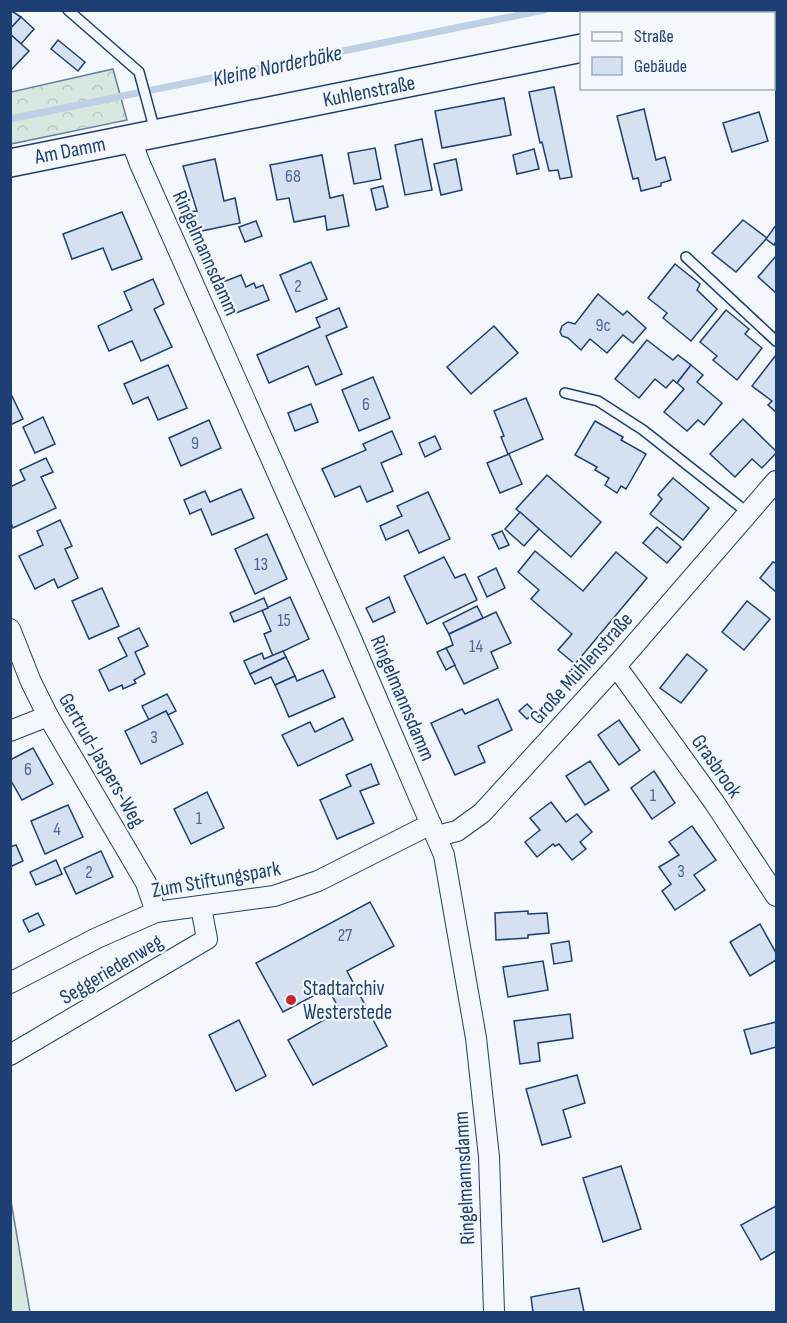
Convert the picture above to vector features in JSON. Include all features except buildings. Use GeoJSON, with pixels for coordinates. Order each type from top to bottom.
{"type":"FeatureCollection","features":[{"type":"Feature","properties":{"kind":"main road","name":"Kuhlenstraße"},"geometry":{"type":"LineString","coordinates":[[143,136],[580,48]]}},
{"type":"Feature","properties":{"kind":"main road","name":"Am Damm"},"geometry":{"type":"LineString","coordinates":[[10,163],[143,136]]}},
{"type":"Feature","properties":{"kind":"street","name":"Ringelmannsdamm"},"geometry":{"type":"LineString","coordinates":[[143,136],[136,154],[345,625],[444,855],[476,1038],[489,1157],[494,1312]]}},
{"type":"Feature","properties":{"kind":"street","name":"Große Mühlenstraße"},"geometry":{"type":"LineString","coordinates":[[434,830],[458,831],[482,813],[616,666],[777,481]]}},
{"type":"Feature","properties":{"kind":"street","name":"Gertrud-Jaspers-Weg"},"geometry":{"type":"LineString","coordinates":[[10,630],[48,716],[146,883],[156,912]]}},
{"type":"Feature","properties":{"kind":"street","name":"Grasbrook"},"geometry":{"type":"LineString","coordinates":[[616,666],[714,802],[777,896]]}},
{"type":"Feature","properties":{"kind":"street"},"geometry":{"type":"LineString","coordinates":[[10,732],[48,716]]}},
{"type":"Feature","properties":{"kind":"street","name":"Zum Stiftungspark"},"geometry":{"type":"LineString","coordinates":[[10,983],[97,938],[156,912],[274,896],[318,881],[434,830]]}},
{"type":"Feature","properties":{"kind":"street","name":"Seggeriedenweg"},"geometry":{"type":"LineString","coordinates":[[10,1055],[207,939],[201,907]]}},
{"type":"Feature","properties":{"kind":"lane"},"geometry":{"type":"LineString","coordinates":[[68,10],[139,72],[149,105],[143,136]]}},
{"type":"Feature","properties":{"kind":"lane"},"geometry":{"type":"LineString","coordinates":[[686,257],[777,341]]}},
{"type":"Feature","properties":{"kind":"lane"},"geometry":{"type":"LineString","coordinates":[[565,393],[598,401],[643,430],[748,513]]}},
{"type":"Feature","properties":{"kind":"green space"},"geometry":{"type":"Polygon","coordinates":[[[113,69],[127,120],[11,144],[11,92],[113,69]]]}},
{"type":"Feature","properties":{"kind":"green space"},"geometry":{"type":"Polygon","coordinates":[[[11,1201],[30,1312],[11,1312],[11,1201]]]}},
{"type":"Feature","properties":{"kind":"waterway","name":"Kleine Norderbäke"},"geometry":{"type":"LineString","coordinates":[[10,119],[544,10]]}},
{"type":"Feature","properties":{"kind":"place","name":"Stadtarchiv Westerstede"},"geometry":{"type":"Point","coordinates":[291,1000]}}]}
